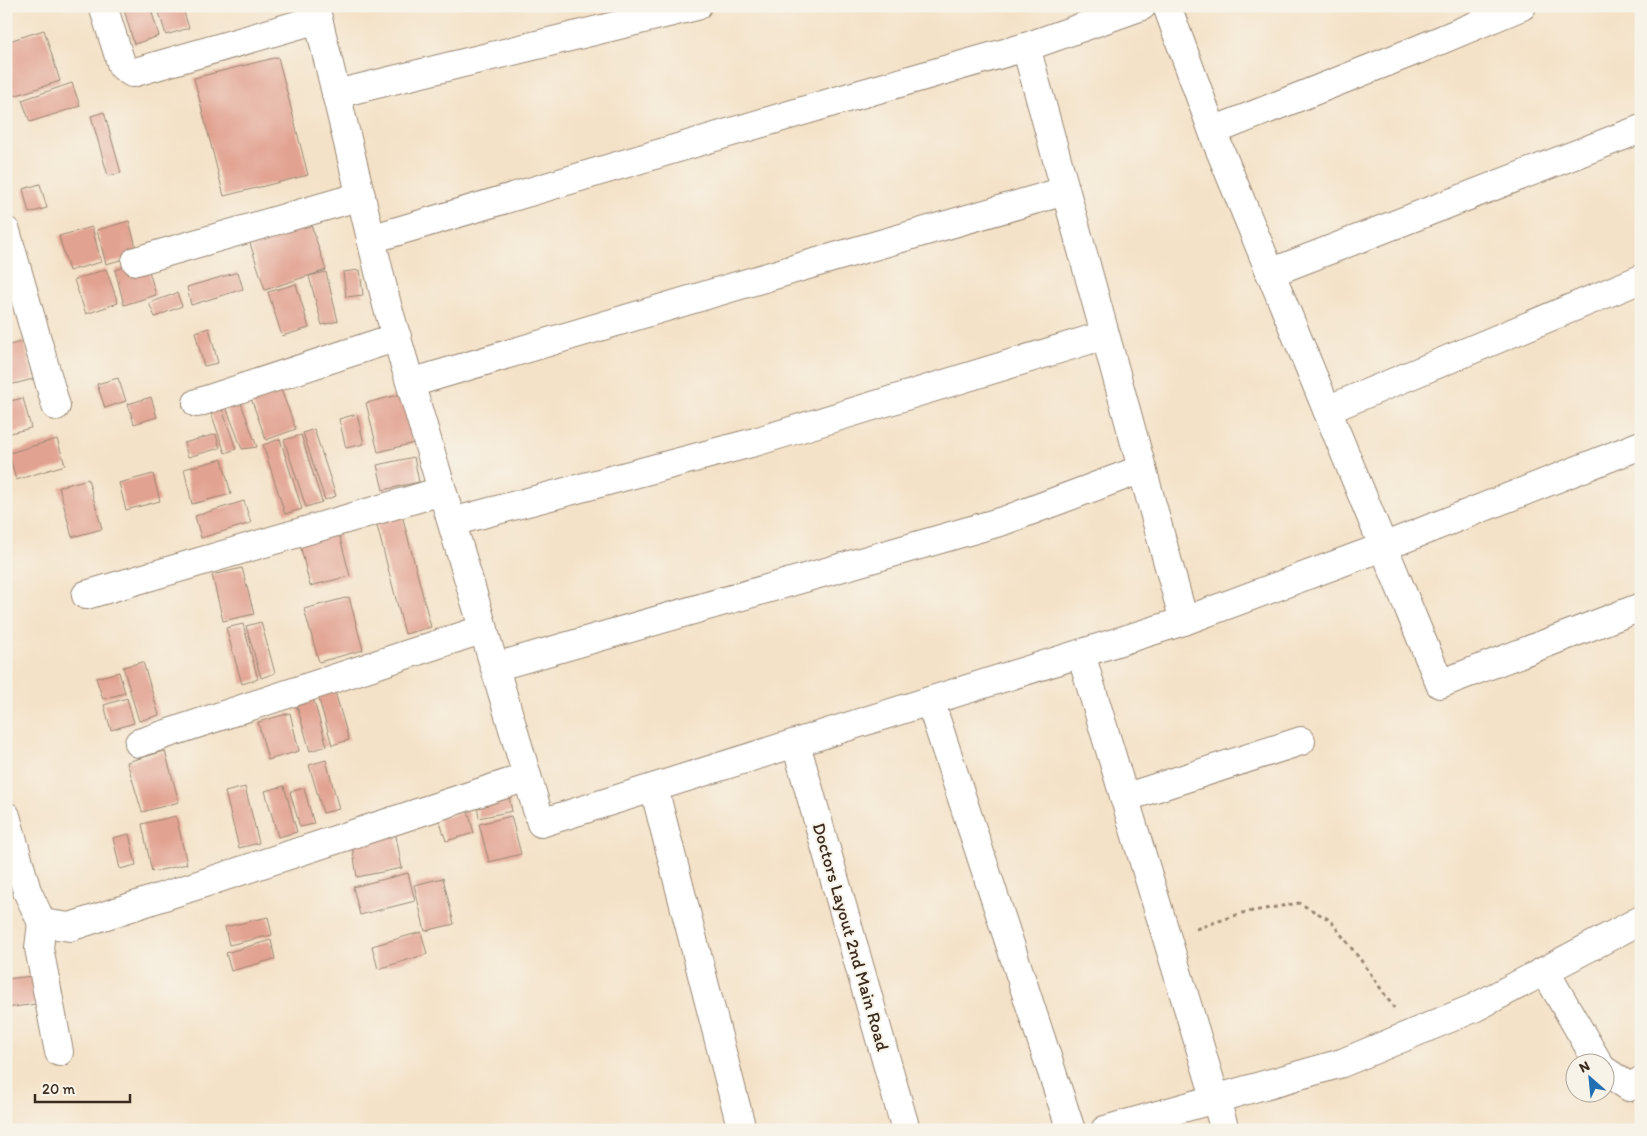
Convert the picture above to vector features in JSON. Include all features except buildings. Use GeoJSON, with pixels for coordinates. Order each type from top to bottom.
{"type":"FeatureCollection","features":[{"type":"Feature","properties":{"kind":"street"},"geometry":{"type":"LineString","coordinates":[[104,6],[122,66],[132,73],[316,13],[397,337],[541,823],[1184,621],[1383,547],[1641,445]]}},
{"type":"Feature","properties":{"kind":"street"},"geometry":{"type":"LineString","coordinates":[[336,94],[697,6]]}},
{"type":"Feature","properties":{"kind":"street"},"geometry":{"type":"LineString","coordinates":[[371,239],[834,101],[1026,47],[1142,6]]}},
{"type":"Feature","properties":{"kind":"street"},"geometry":{"type":"LineString","coordinates":[[1167,6],[1213,131],[1270,273],[1440,684],[1641,607]]}},
{"type":"Feature","properties":{"kind":"street"},"geometry":{"type":"LineString","coordinates":[[1213,131],[1522,6]]}},
{"type":"Feature","properties":{"kind":"street"},"geometry":{"type":"LineString","coordinates":[[1026,47],[1184,621]]}},
{"type":"Feature","properties":{"kind":"street"},"geometry":{"type":"LineString","coordinates":[[1270,273],[1641,129]]}},
{"type":"Feature","properties":{"kind":"street"},"geometry":{"type":"LineString","coordinates":[[411,383],[802,266],[1066,191]]}},
{"type":"Feature","properties":{"kind":"street"},"geometry":{"type":"LineString","coordinates":[[136,261],[361,196]]}},
{"type":"Feature","properties":{"kind":"street"},"geometry":{"type":"LineString","coordinates":[[6,231],[56,406]]}},
{"type":"Feature","properties":{"kind":"street"},"geometry":{"type":"LineString","coordinates":[[1327,410],[1641,279]]}},
{"type":"Feature","properties":{"kind":"street"},"geometry":{"type":"LineString","coordinates":[[452,522],[756,442],[1105,335]]}},
{"type":"Feature","properties":{"kind":"street"},"geometry":{"type":"LineString","coordinates":[[197,403],[397,337]]}},
{"type":"Feature","properties":{"kind":"street"},"geometry":{"type":"LineString","coordinates":[[495,667],[1003,521],[1142,469]]}},
{"type":"Feature","properties":{"kind":"street"},"geometry":{"type":"LineString","coordinates":[[86,595],[442,491]]}},
{"type":"Feature","properties":{"kind":"street"},"geometry":{"type":"LineString","coordinates":[[139,743],[484,629]]}},
{"type":"Feature","properties":{"kind":"street"},"geometry":{"type":"LineString","coordinates":[[1081,654],[1224,1130]]}},
{"type":"Feature","properties":{"kind":"street"},"geometry":{"type":"LineString","coordinates":[[930,701],[1071,1130]]}},
{"type":"Feature","properties":{"kind":"street"},"geometry":{"type":"LineString","coordinates":[[1124,798],[1301,741]]}},
{"type":"Feature","properties":{"kind":"street","name":"Doctors Layout 2nd Main Road"},"geometry":{"type":"LineString","coordinates":[[796,744],[906,1130]]}},
{"type":"Feature","properties":{"kind":"street"},"geometry":{"type":"LineString","coordinates":[[42,923],[70,927],[527,777]]}},
{"type":"Feature","properties":{"kind":"street"},"geometry":{"type":"LineString","coordinates":[[654,788],[742,1130]]}},
{"type":"Feature","properties":{"kind":"street"},"geometry":{"type":"LineString","coordinates":[[6,816],[27,892],[42,923],[39,948],[59,1052]]}},
{"type":"Feature","properties":{"kind":"street"},"geometry":{"type":"LineString","coordinates":[[1105,1130],[1342,1063],[1474,1008],[1641,920]]}},
{"type":"Feature","properties":{"kind":"street"},"geometry":{"type":"LineString","coordinates":[[1545,971],[1594,1054]]}},
{"type":"Feature","properties":{"kind":"street"},"geometry":{"type":"LineString","coordinates":[[1614,1077],[1628,1087],[1641,1081]]}},
{"type":"Feature","properties":{"kind":"path"},"geometry":{"type":"LineString","coordinates":[[1167,940],[1242,913],[1299,903],[1330,920],[1366,967],[1412,1034]]}}]}
